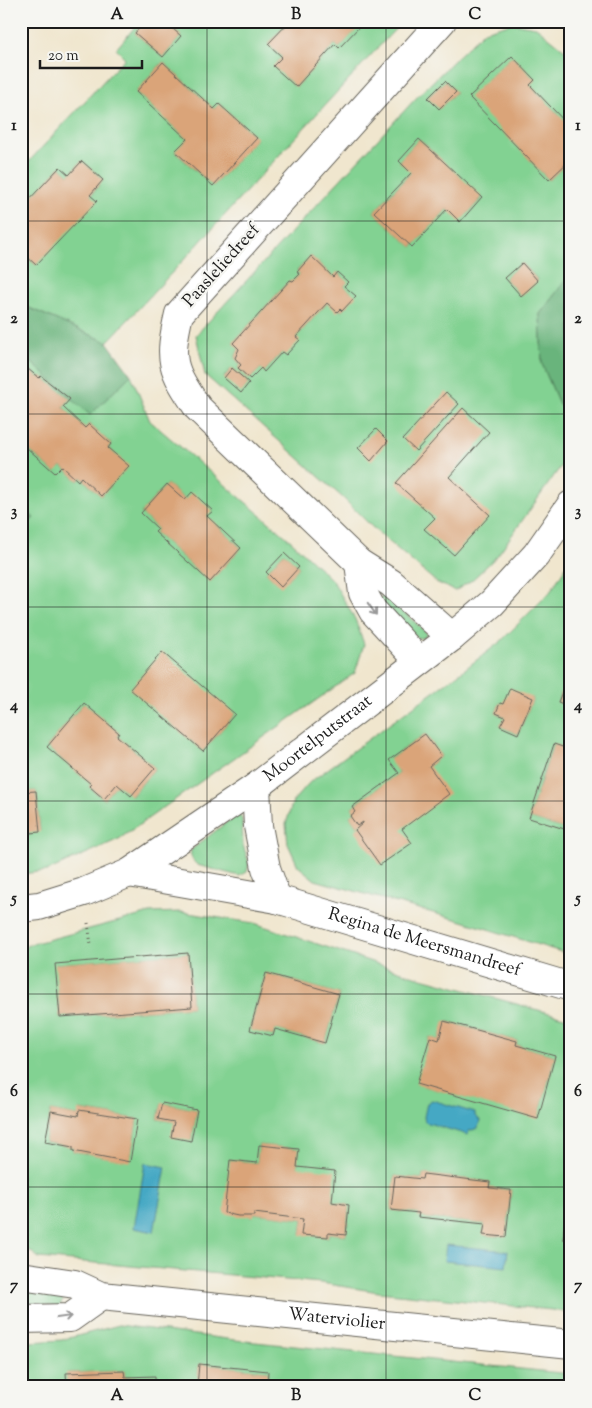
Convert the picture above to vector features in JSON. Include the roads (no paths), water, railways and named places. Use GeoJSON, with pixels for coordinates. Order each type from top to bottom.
{"type":"FeatureCollection","features":[{"type":"Feature","properties":{"kind":"street","name":"Paasleliedreef"},"geometry":{"type":"LineString","coordinates":[[442,21],[179,314],[172,343],[173,365],[182,385],[198,408],[359,563],[391,583],[452,637]]}},
{"type":"Feature","properties":{"kind":"street","name":"Moortelputstraat"},"geometry":{"type":"LineString","coordinates":[[21,908],[39,906],[84,892],[129,873],[256,787],[452,637],[492,602],[536,555],[571,505]]}},
{"type":"Feature","properties":{"kind":"street"},"geometry":{"type":"LineString","coordinates":[[359,563],[363,593],[373,611],[420,661]]}},
{"type":"Feature","properties":{"kind":"street"},"geometry":{"type":"LineString","coordinates":[[256,787],[258,826],[266,868],[277,899]]}},
{"type":"Feature","properties":{"kind":"street","name":"Regina de Meersmandreef"},"geometry":{"type":"LineString","coordinates":[[129,873],[277,899],[571,986]]}},
{"type":"Feature","properties":{"kind":"street","name":"Waterviolier"},"geometry":{"type":"LineString","coordinates":[[21,1276],[75,1284],[101,1296],[571,1344]]}},
{"type":"Feature","properties":{"kind":"street"},"geometry":{"type":"LineString","coordinates":[[21,1319],[70,1318],[101,1296]]}},
{"type":"Feature","properties":{"kind":"water"},"geometry":{"type":"Polygon","coordinates":[[[432,1100],[475,1113],[475,1116],[480,1120],[478,1128],[469,1131],[468,1135],[425,1122],[424,1117],[427,1103],[432,1100]]]}},
{"type":"Feature","properties":{"kind":"water"},"geometry":{"type":"Polygon","coordinates":[[[145,1163],[166,1167],[154,1232],[134,1228],[145,1163]]]}},
{"type":"Feature","properties":{"kind":"water"},"geometry":{"type":"Polygon","coordinates":[[[446,1245],[508,1251],[506,1267],[444,1261],[446,1245]]]}}]}
